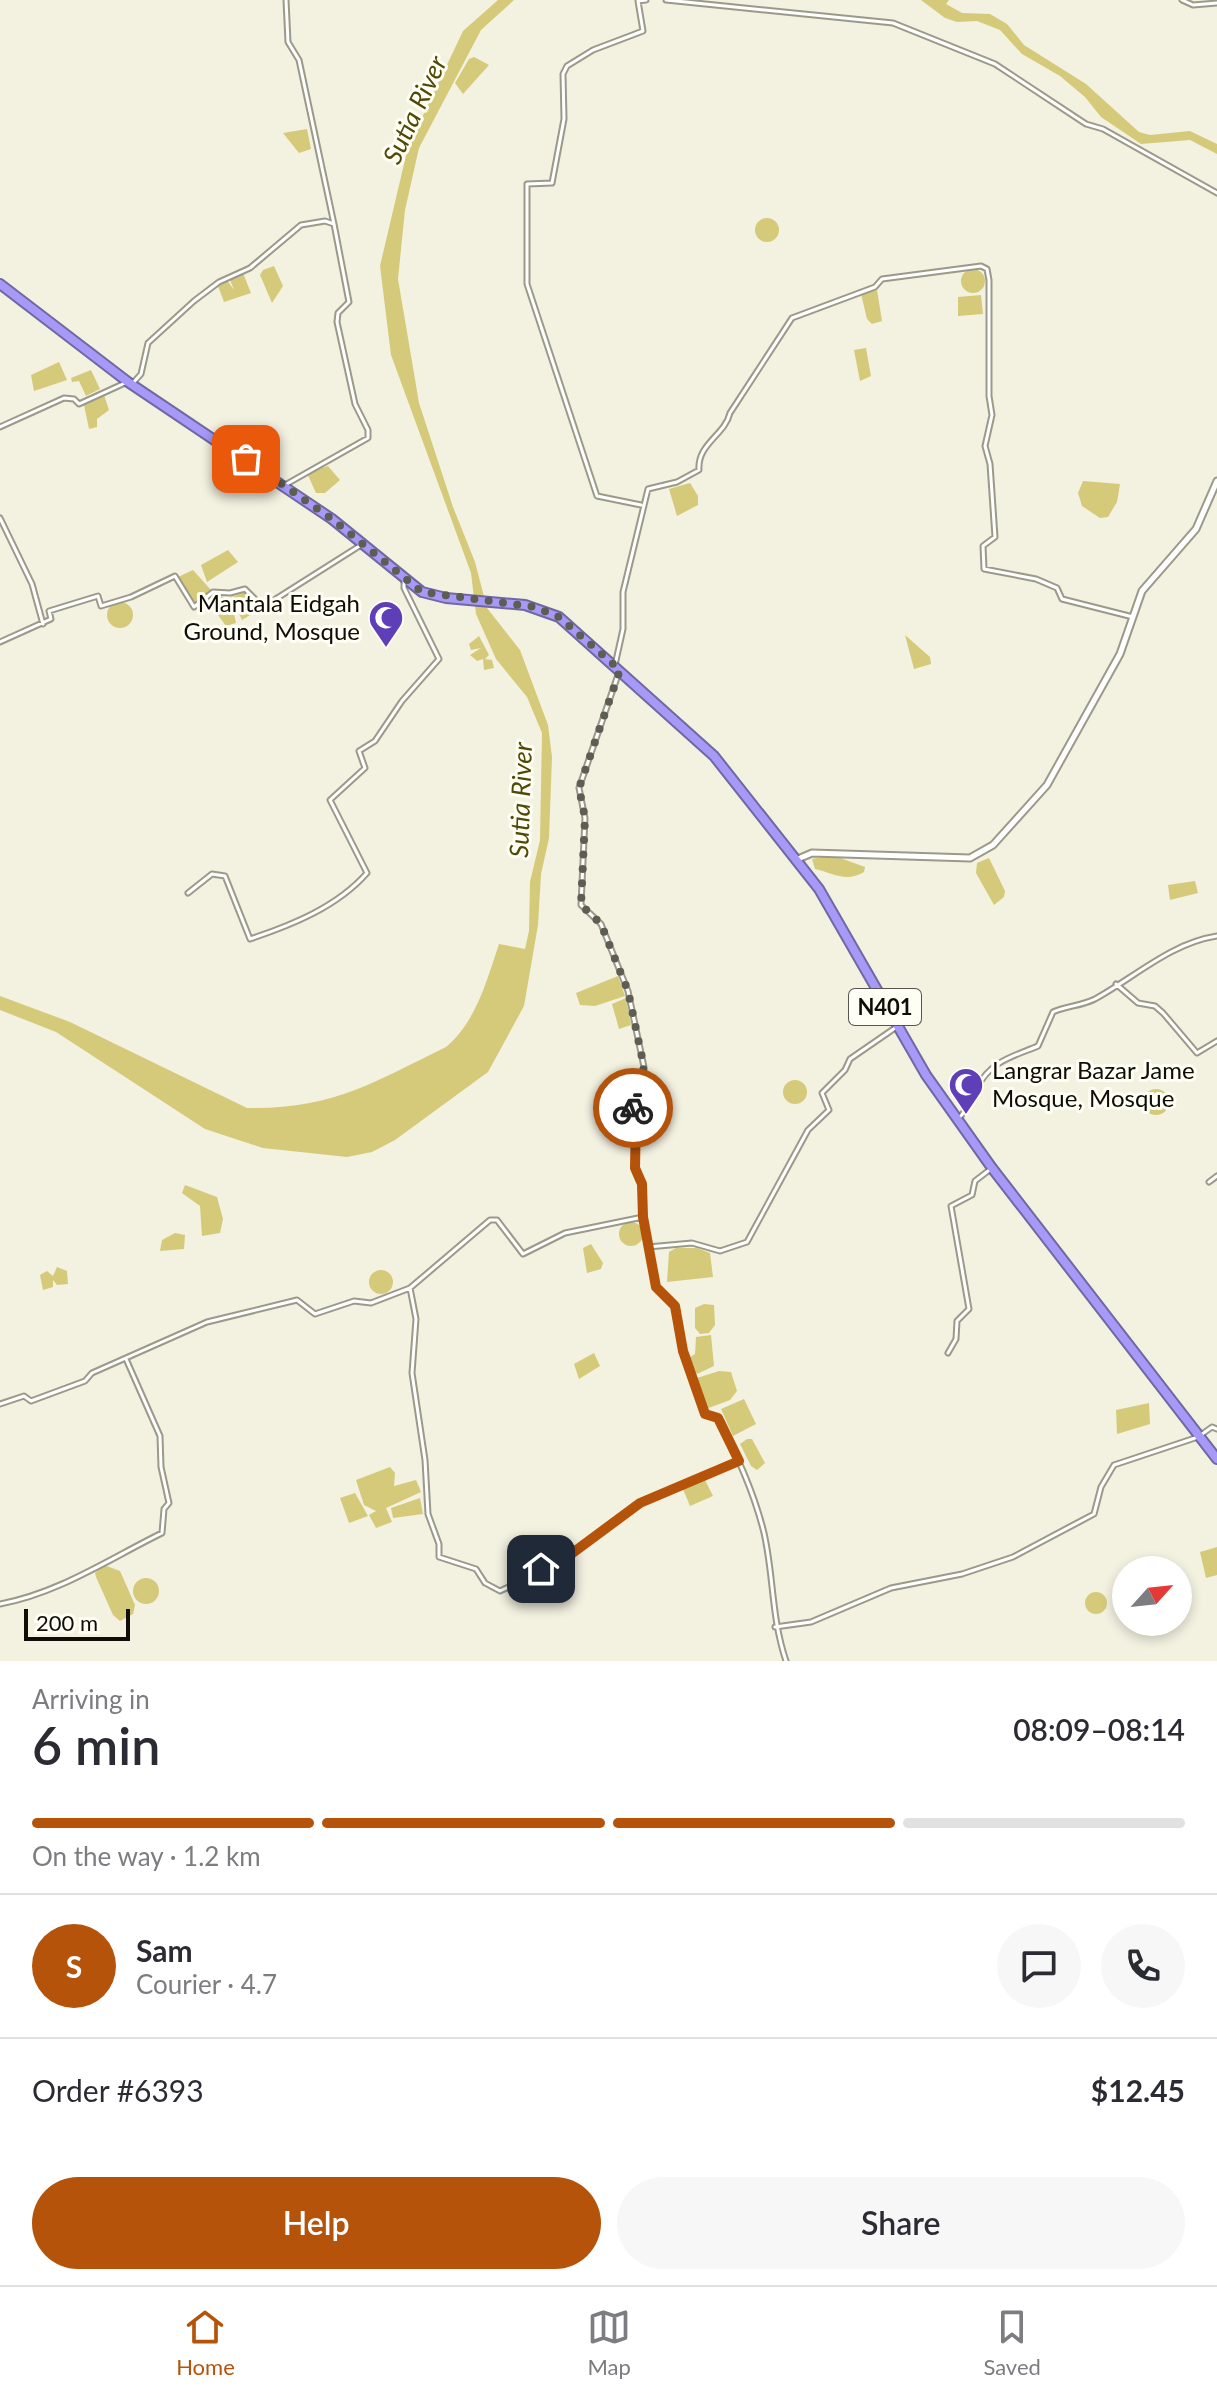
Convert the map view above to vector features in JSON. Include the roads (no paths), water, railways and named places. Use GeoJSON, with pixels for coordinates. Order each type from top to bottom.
{"type":"FeatureCollection","features":[{"type":"Feature","properties":{"kind":"highway","name":"N401"},"geometry":{"type":"LineString","coordinates":[[0,284],[130,383],[285,485],[422,592],[514,603],[559,617],[714,756],[798,859],[839,921],[896,1027],[992,1168],[1217,1459]]}},
{"type":"Feature","properties":{"kind":"main road"},"geometry":{"type":"LineString","coordinates":[[798,859],[812,853],[905,853],[970,858],[986,851],[1047,785],[1120,654],[1142,591],[1196,529],[1217,481]]}},
{"type":"Feature","properties":{"kind":"street"},"geometry":{"type":"LineString","coordinates":[[285,485],[368,438],[368,430],[355,404],[337,322],[338,313],[349,302],[299,60],[288,42],[286,0]]}},
{"type":"Feature","properties":{"kind":"street"},"geometry":{"type":"LineString","coordinates":[[642,505],[597,496],[527,284],[527,184],[552,183],[564,119],[563,74],[567,66],[593,50],[643,31],[638,1],[646,0]]}},
{"type":"Feature","properties":{"kind":"street"},"geometry":{"type":"LineString","coordinates":[[666,0],[893,23],[995,64],[1090,127],[1103,129],[1217,193]]}},
{"type":"Feature","properties":{"kind":"street"},"geometry":{"type":"LineString","coordinates":[[1182,0],[1193,5],[1217,3]]}},
{"type":"Feature","properties":{"kind":"street"},"geometry":{"type":"LineString","coordinates":[[0,427],[64,398],[74,399],[79,404],[130,383],[141,374],[148,343],[194,301],[219,282],[250,268],[301,225],[325,221],[334,224]]}},
{"type":"Feature","properties":{"kind":"street"},"geometry":{"type":"LineString","coordinates":[[786,1661],[775,1627],[765,1536],[739,1461],[718,1418],[705,1414],[683,1351],[675,1306],[656,1287],[643,1217],[642,1184],[635,1168],[636,1116],[632,1105],[644,1067],[628,991],[601,924],[581,905],[585,818],[579,788],[617,668],[623,629],[623,592],[642,505],[648,489],[677,482],[699,470],[707,444],[727,428],[730,413],[792,318],[873,288],[882,279],[984,267],[989,280],[989,396],[992,415],[985,446],[990,464],[995,537],[983,546],[984,569],[1036,579],[1057,588],[1062,599],[1133,617]]}},
{"type":"Feature","properties":{"kind":"street"},"geometry":{"type":"LineString","coordinates":[[0,518],[32,584],[43,624]]}},
{"type":"Feature","properties":{"kind":"street"},"geometry":{"type":"LineString","coordinates":[[0,642],[43,624],[51,619],[49,611],[61,605],[98,596],[100,605],[104,605],[175,576],[194,607],[213,592],[230,593],[245,589],[263,607],[361,545]]}},
{"type":"Feature","properties":{"kind":"street"},"geometry":{"type":"LineString","coordinates":[[188,893],[212,874],[225,876],[250,939],[321,910],[343,896],[367,873],[330,800],[365,768],[359,751],[375,741],[402,701],[439,659],[404,588],[404,580]]}},
{"type":"Feature","properties":{"kind":"street"},"geometry":{"type":"LineString","coordinates":[[958,1119],[969,1110],[980,1082],[998,1063],[1011,1054],[1038,1046],[1053,1012],[1096,998],[1190,941],[1217,936]]}},
{"type":"Feature","properties":{"kind":"street"},"geometry":{"type":"LineString","coordinates":[[1116,984],[1138,1003],[1155,1006],[1197,1053],[1217,1041]]}},
{"type":"Feature","properties":{"kind":"street"},"geometry":{"type":"LineString","coordinates":[[648,1247],[692,1243],[720,1251],[747,1242],[808,1130],[829,1110],[822,1093],[845,1070],[850,1059],[896,1027]]}},
{"type":"Feature","properties":{"kind":"street"},"geometry":{"type":"LineString","coordinates":[[948,1353],[956,1339],[957,1321],[969,1309],[951,1206],[972,1195],[975,1181],[992,1168]]}},
{"type":"Feature","properties":{"kind":"street"},"geometry":{"type":"LineString","coordinates":[[1209,1182],[1217,1176]]}},
{"type":"Feature","properties":{"kind":"street"},"geometry":{"type":"LineString","coordinates":[[0,1404],[24,1396],[31,1401],[85,1381],[86,1376],[207,1322],[297,1300],[315,1314],[354,1301],[371,1303],[410,1288],[490,1220],[497,1220],[523,1254],[565,1233],[643,1217]]}},
{"type":"Feature","properties":{"kind":"street"},"geometry":{"type":"LineString","coordinates":[[410,1288],[416,1319],[412,1373],[425,1460],[428,1514],[439,1544],[439,1557],[476,1569],[485,1583],[500,1591],[559,1563],[640,1503],[739,1461]]}},
{"type":"Feature","properties":{"kind":"street"},"geometry":{"type":"LineString","coordinates":[[0,1604],[33,1598],[84,1576],[111,1557],[162,1533],[164,1509],[169,1503],[161,1467],[160,1436],[126,1359]]}},
{"type":"Feature","properties":{"kind":"street"},"geometry":{"type":"LineString","coordinates":[[775,1627],[811,1622],[891,1588],[962,1574],[1013,1557],[1094,1514],[1101,1487],[1114,1465],[1198,1437],[1212,1427],[1217,1429]]}},
{"type":"Feature","properties":{"kind":"place","name":"Mantala Eidgah Ground, Mosque"},"geometry":{"type":"Point","coordinates":[386,649]}},
{"type":"Feature","properties":{"kind":"place","name":"Langrar Bazar Jame Mosque, Mosque"},"geometry":{"type":"Point","coordinates":[966,1116]}},
{"type":"Feature","properties":{"kind":"water label","name":"Sutia River"},"geometry":{"type":"Point","coordinates":[415,110]}},
{"type":"Feature","properties":{"kind":"water label","name":"Sutia River"},"geometry":{"type":"Point","coordinates":[521,800]}}]}
